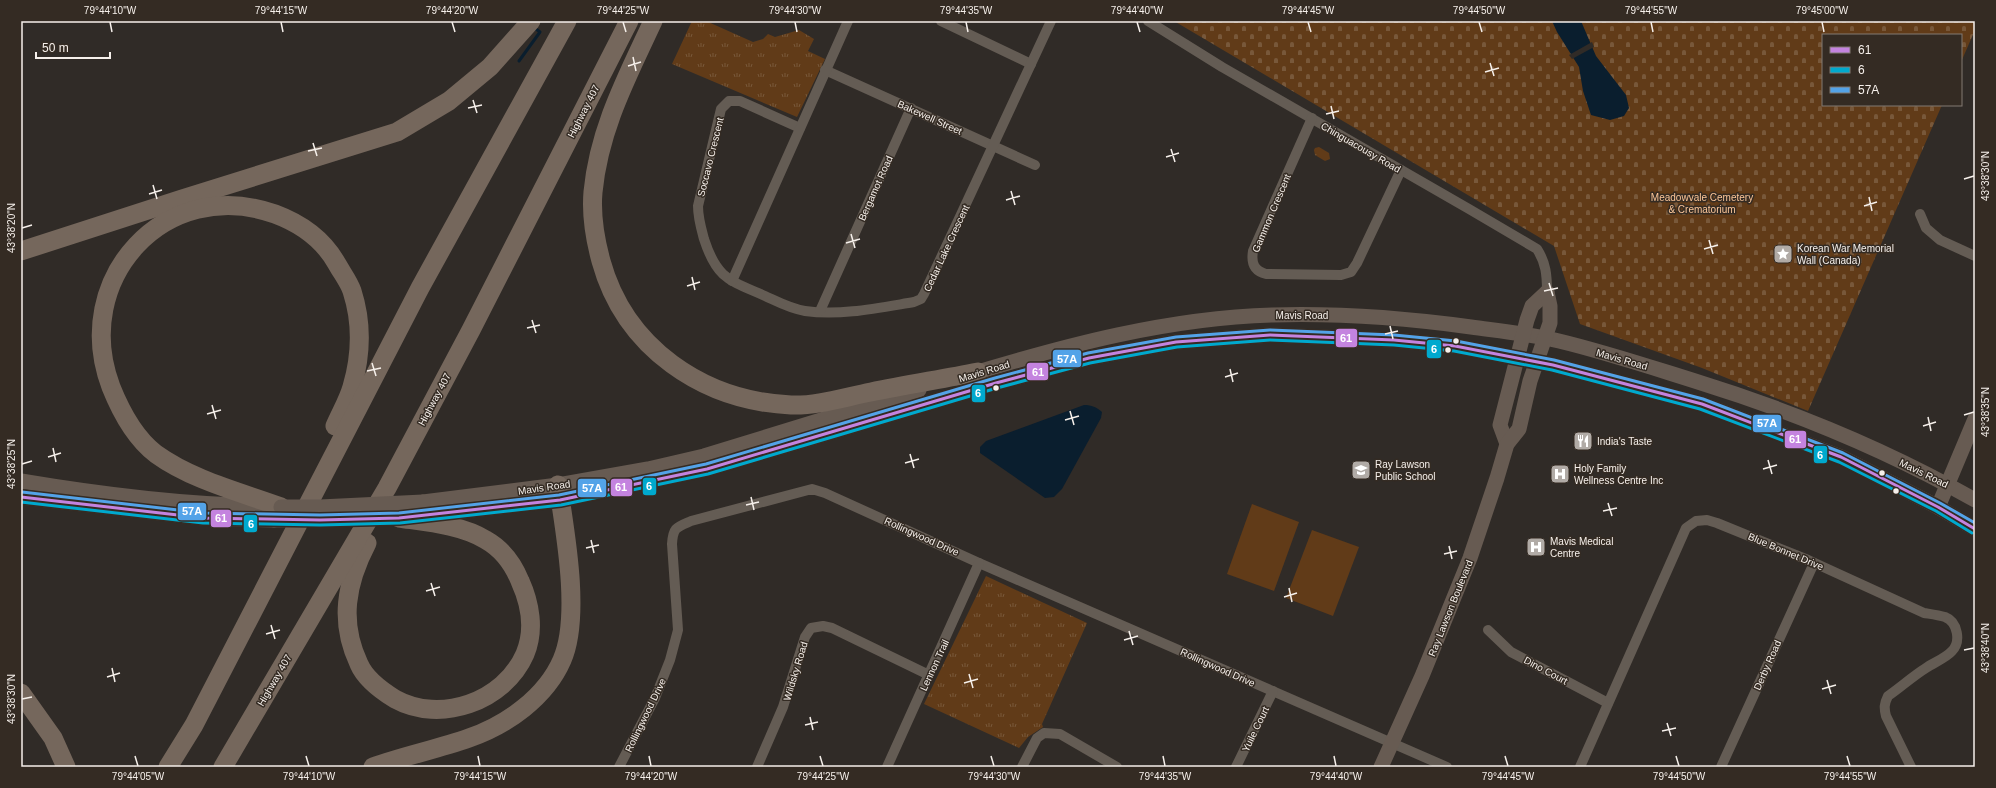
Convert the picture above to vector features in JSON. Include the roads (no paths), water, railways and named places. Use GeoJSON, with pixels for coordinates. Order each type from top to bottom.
{"type":"FeatureCollection","features":[{"type":"Feature","properties":{"kind":"highway"},"geometry":{"type":"LineString","coordinates":[[21,251],[397,132],[449,101],[490,67],[532,21]]}},
{"type":"Feature","properties":{"kind":"highway"},"geometry":{"type":"LineString","coordinates":[[168,767],[194,725],[314,490],[424,281],[567,21]]}},
{"type":"Feature","properties":{"kind":"highway","name":"Highway 407"},"geometry":{"type":"LineString","coordinates":[[223,767],[387,488],[471,330],[629,21]]}},
{"type":"Feature","properties":{"kind":"highway"},"geometry":{"type":"LineString","coordinates":[[654,21],[614,105],[600,150],[593,192],[593,218],[596,244],[604,273],[612,293],[633,328],[671,365],[709,387],[757,402],[793,405],[828,401],[978,372]]}},
{"type":"Feature","properties":{"kind":"highway"},"geometry":{"type":"LineString","coordinates":[[278,513],[181,470],[155,453],[140,437],[124,416],[105,371],[102,346],[102,320],[107,292],[120,265],[150,232],[187,213],[214,205],[239,205],[265,210],[292,220],[312,233],[330,252],[351,290],[358,317],[359,342],[352,387],[321,458],[314,490]]}},
{"type":"Feature","properties":{"kind":"highway"},"geometry":{"type":"LineString","coordinates":[[387,488],[384,509],[361,553],[349,586],[347,627],[353,652],[361,670],[384,692],[407,705],[434,711],[463,707],[490,695],[511,676],[525,654],[531,629],[528,599],[514,568],[499,550],[487,540],[450,526],[399,518]]}},
{"type":"Feature","properties":{"kind":"highway"},"geometry":{"type":"LineString","coordinates":[[373,767],[470,738],[507,721],[538,696],[556,673],[563,659],[568,639],[572,592],[559,493]]}},
{"type":"Feature","properties":{"kind":"highway"},"geometry":{"type":"LineString","coordinates":[[21,693],[53,738],[66,767]]}},
{"type":"Feature","properties":{"kind":"main road"},"geometry":{"type":"LineString","coordinates":[[1506,444],[1500,425],[1524,335],[1532,306],[1547,292]]}},
{"type":"Feature","properties":{"kind":"main road","name":"Ray Lawson Boulevard"},"geometry":{"type":"LineString","coordinates":[[1381,767],[1470,558],[1492,494],[1506,444],[1518,430],[1536,362],[1550,322],[1550,306],[1547,292]]}},
{"type":"Feature","properties":{"kind":"main road","name":"Mavis Road"},"geometry":{"type":"LineString","coordinates":[[21,497],[204,518],[278,513],[320,507],[559,493],[648,469],[704,456],[978,372],[1036,355],[1106,338],[1181,324],[1269,315],[1324,314],[1407,318],[1544,338],[1655,368],[1746,397],[1849,437],[1948,485],[1975,500]]}},
{"type":"Feature","properties":{"kind":"main road","name":"Mavis Road"},"geometry":{"type":"LineString","coordinates":[[21,481],[104,495],[278,513],[399,518],[707,470],[996,383],[1089,358],[1176,342],[1270,335],[1324,336],[1394,340],[1455,346],[1536,362],[1702,404],[1841,457],[1938,507],[1975,529]]}},
{"type":"Feature","properties":{"kind":"main road"},"geometry":{"type":"LineString","coordinates":[[1938,507],[1975,419]]}},
{"type":"Feature","properties":{"kind":"street"},"geometry":{"type":"LineString","coordinates":[[732,281],[848,21]]}},
{"type":"Feature","properties":{"kind":"street"},"geometry":{"type":"LineString","coordinates":[[941,21],[1031,64]]}},
{"type":"Feature","properties":{"kind":"street","name":"Cedar Lake Crescent"},"geometry":{"type":"LineString","coordinates":[[732,281],[791,307],[805,311],[859,312],[914,302],[921,299],[1051,21]]}},
{"type":"Feature","properties":{"kind":"street","name":"Chinguacousy Road"},"geometry":{"type":"LineString","coordinates":[[1148,21],[1222,67],[1536,249],[1544,259],[1547,273],[1547,292]]}},
{"type":"Feature","properties":{"kind":"street","name":"Bakewell Street"},"geometry":{"type":"LineString","coordinates":[[825,70],[994,145],[1035,165]]}},
{"type":"Feature","properties":{"kind":"street","name":"Soccavo Crescent"},"geometry":{"type":"LineString","coordinates":[[732,281],[721,273],[711,259],[698,218],[698,206],[721,109],[729,101],[740,101],[800,128]]}},
{"type":"Feature","properties":{"kind":"street","name":"Bergamot Road"},"geometry":{"type":"LineString","coordinates":[[820,311],[911,108]]}},
{"type":"Feature","properties":{"kind":"street","name":"Gammon Crescent"},"geometry":{"type":"LineString","coordinates":[[1312,118],[1253,251],[1253,263],[1259,271],[1266,274],[1342,275],[1351,272],[1355,268],[1401,170]]}},
{"type":"Feature","properties":{"kind":"street"},"geometry":{"type":"LineString","coordinates":[[1920,214],[1926,228],[1940,240],[1975,256]]}},
{"type":"Feature","properties":{"kind":"street","name":"Rollingwood Drive"},"geometry":{"type":"LineString","coordinates":[[619,767],[655,698],[670,660],[678,630],[672,544],[672,534],[676,527],[691,521],[812,489],[825,492],[980,563],[1447,767]]}},
{"type":"Feature","properties":{"kind":"street","name":"Blue Bonnet Drive"},"geometry":{"type":"LineString","coordinates":[[1580,767],[1686,528],[1696,521],[1707,520],[1760,540],[1814,563],[1924,613],[1946,618],[1957,630],[1958,639],[1951,653],[1924,669],[1888,696],[1885,702],[1884,708],[1886,716],[1911,767]]}},
{"type":"Feature","properties":{"kind":"street","name":"Lennon Trail"},"geometry":{"type":"LineString","coordinates":[[887,767],[980,563]]}},
{"type":"Feature","properties":{"kind":"street","name":"Derby Road"},"geometry":{"type":"LineString","coordinates":[[1724,766],[1814,563]]}},
{"type":"Feature","properties":{"kind":"street","name":"Wildsky Road"},"geometry":{"type":"LineString","coordinates":[[757,767],[783,707],[805,637],[811,628],[823,626],[832,628],[929,675]]}},
{"type":"Feature","properties":{"kind":"street","name":"Dino Court"},"geometry":{"type":"LineString","coordinates":[[1488,630],[1511,652],[1608,703]]}},
{"type":"Feature","properties":{"kind":"street","name":"Yuile Court"},"geometry":{"type":"LineString","coordinates":[[1236,767],[1273,691]]}},
{"type":"Feature","properties":{"kind":"street"},"geometry":{"type":"LineString","coordinates":[[1022,767],[1037,738],[1044,733],[1064,736],[1117,767]]}},
{"type":"Feature","properties":{"kind":"water"},"geometry":{"type":"Polygon","coordinates":[[[1552,21],[1581,21],[1596,56],[1626,95],[1629,108],[1624,116],[1610,120],[1591,115],[1583,91],[1579,67],[1557,32],[1552,21]]]}},
{"type":"Feature","properties":{"kind":"water"},"geometry":{"type":"Polygon","coordinates":[[[1084,405],[1092,406],[1100,410],[1102,412],[1101,418],[1062,489],[1054,497],[1045,498],[980,453],[980,447],[986,441],[1084,405]]]}},
{"type":"Feature","properties":{"kind":"waterway"},"geometry":{"type":"LineString","coordinates":[[519,61],[540,32],[536,29]]}},
{"type":"Feature","properties":{"kind":"place","name":"Korean War Memorial Wall (Canada)"},"geometry":{"type":"Point","coordinates":[1783,254]}},
{"type":"Feature","properties":{"kind":"place","name":"India's Taste"},"geometry":{"type":"Point","coordinates":[1583,441]}},
{"type":"Feature","properties":{"kind":"place","name":"Ray Lawson Public School"},"geometry":{"type":"Point","coordinates":[1361,470]}},
{"type":"Feature","properties":{"kind":"place","name":"Holy Family Wellness Centre Inc"},"geometry":{"type":"Point","coordinates":[1560,474]}},
{"type":"Feature","properties":{"kind":"place","name":"Mavis Medical Centre"},"geometry":{"type":"Point","coordinates":[1536,547]}},
{"type":"Feature","properties":{"kind":"park label","name":"Meadowvale Cemetery & Crematorium"},"geometry":{"type":"Point","coordinates":[1702,202]}}]}
